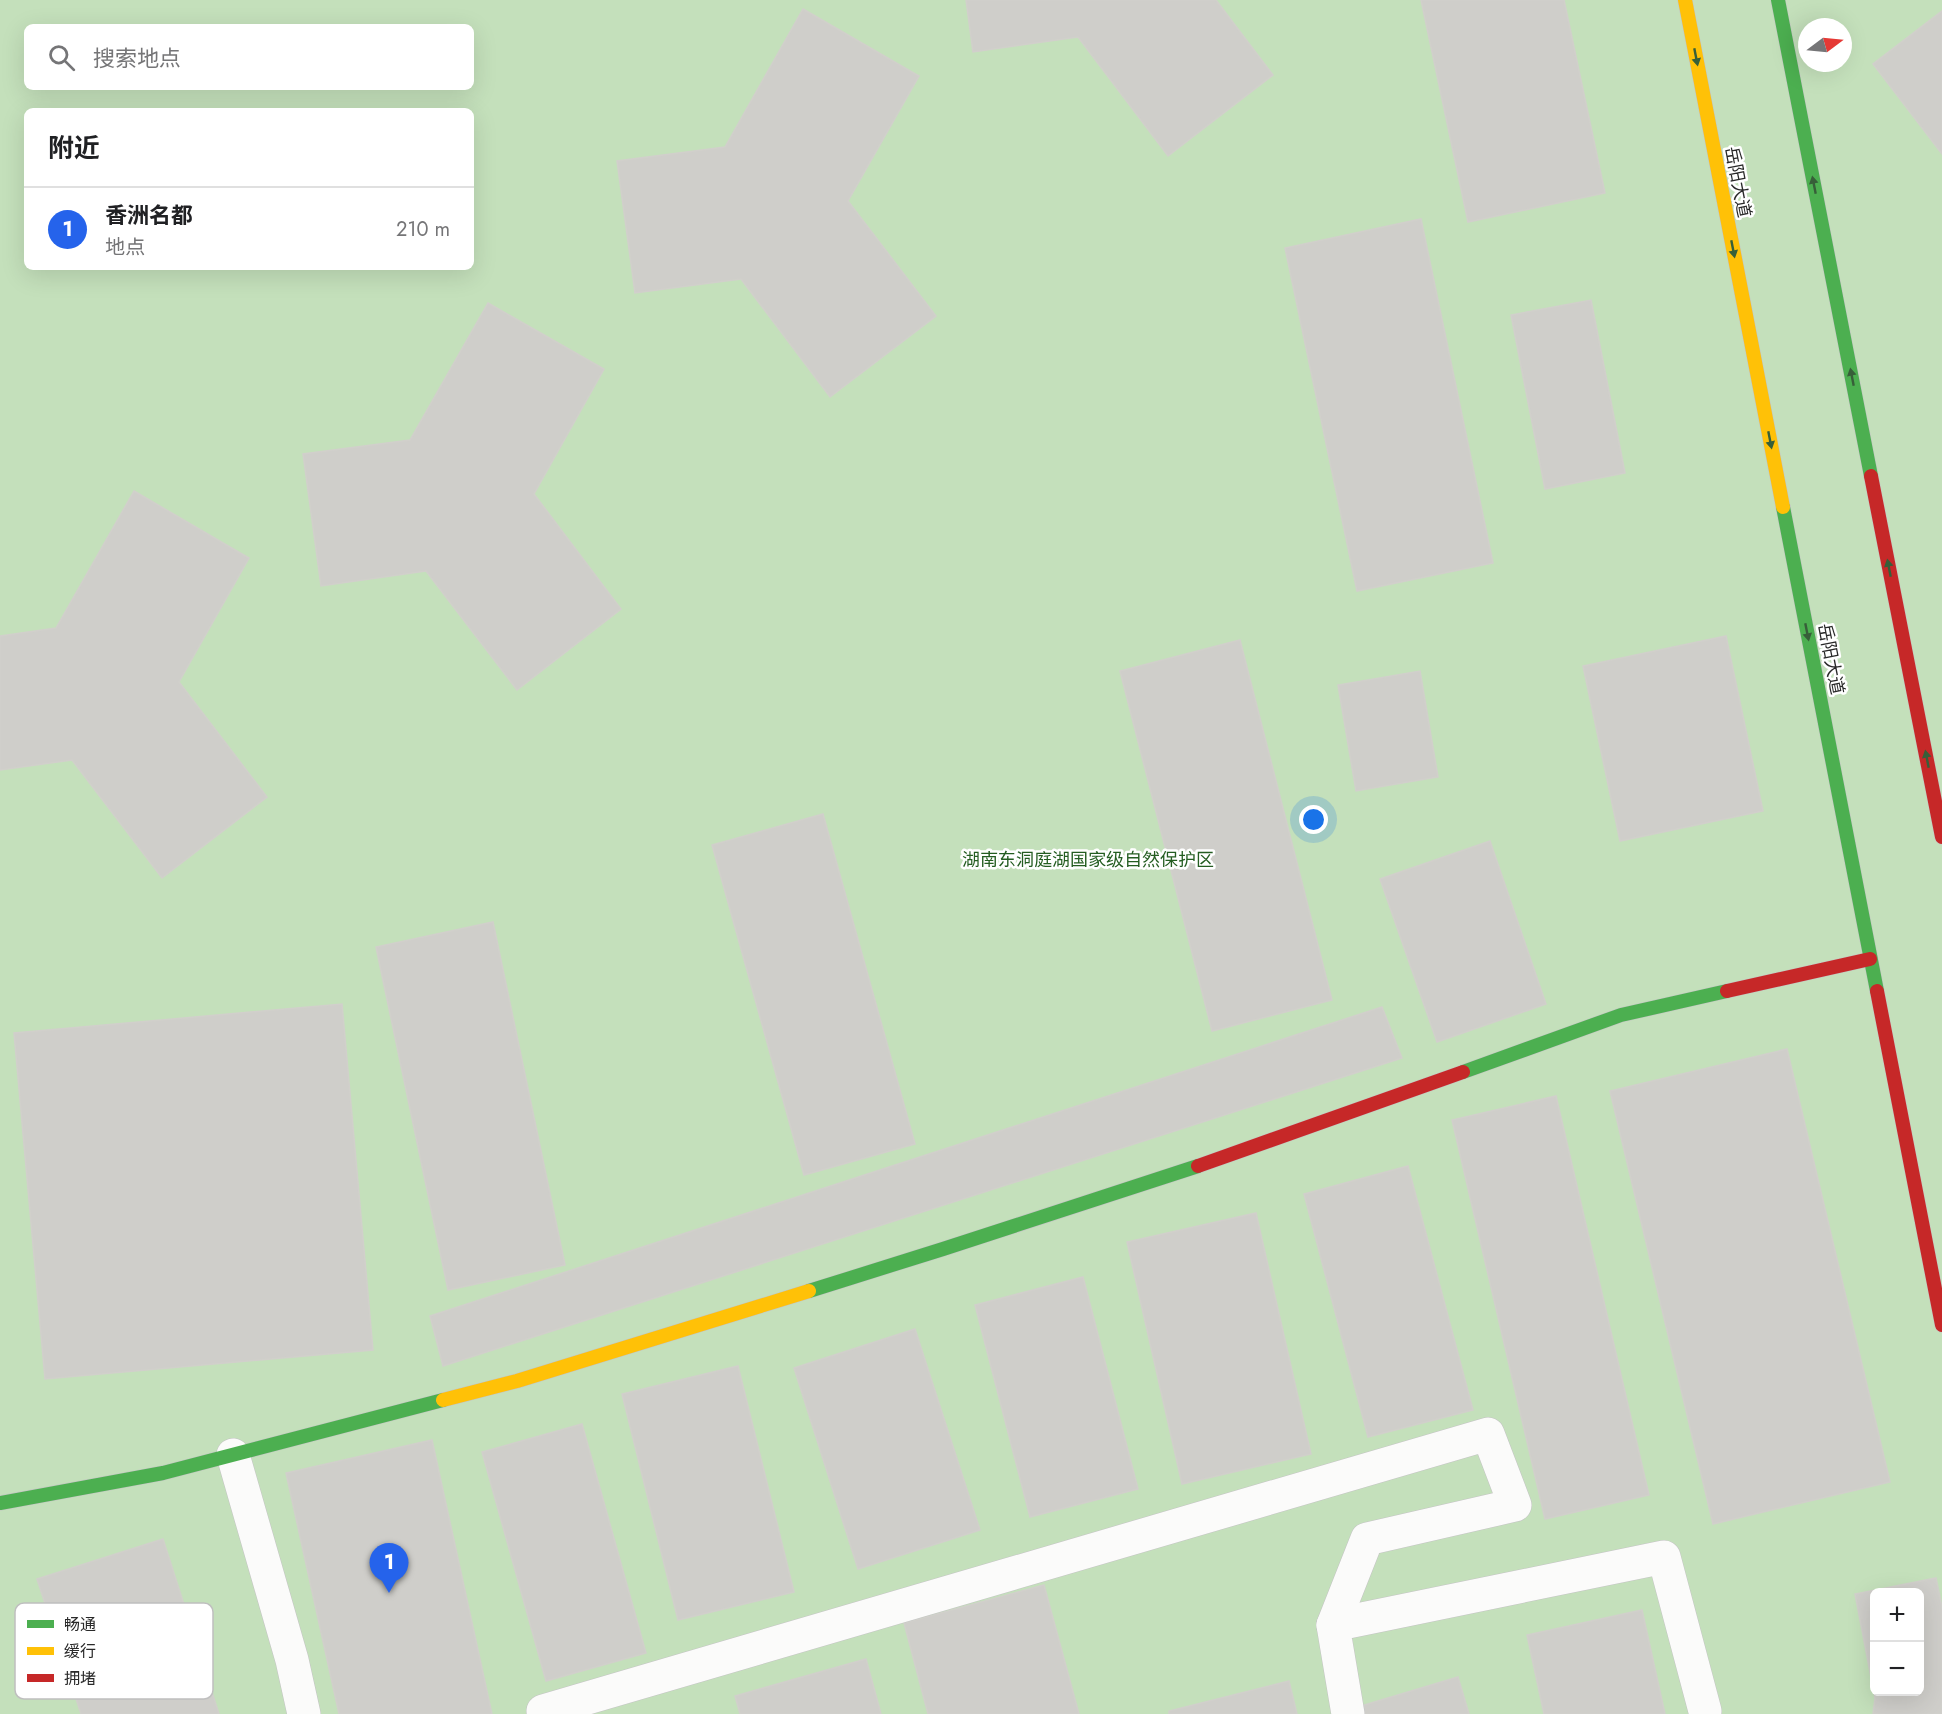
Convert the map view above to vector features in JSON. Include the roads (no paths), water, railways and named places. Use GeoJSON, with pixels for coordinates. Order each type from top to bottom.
{"type":"FeatureCollection","features":[{"type":"Feature","properties":{"kind":"main road","name":"岳阳大道"},"geometry":{"type":"LineString","coordinates":[[1684,0],[1942,1325]]}},
{"type":"Feature","properties":{"kind":"main road"},"geometry":{"type":"LineString","coordinates":[[1778,0],[1942,837]]}},
{"type":"Feature","properties":{"kind":"main road"},"geometry":{"type":"LineString","coordinates":[[0,1503],[163,1473],[517,1382],[932,1253],[1234,1154],[1621,1015],[1870,959]]}},
{"type":"Feature","properties":{"kind":"street"},"geometry":{"type":"LineString","coordinates":[[543,1711],[1488,1434],[1515,1505],[1367,1539],[1333,1625],[1348,1714]]}},
{"type":"Feature","properties":{"kind":"street"},"geometry":{"type":"LineString","coordinates":[[233,1455],[292,1660],[304,1714]]}},
{"type":"Feature","properties":{"kind":"street"},"geometry":{"type":"LineString","coordinates":[[1333,1625],[1664,1557],[1705,1711]]}},
{"type":"Feature","properties":{"kind":"place","name":"香洲名都"},"geometry":{"type":"Point","coordinates":[389,1593]}},
{"type":"Feature","properties":{"kind":"park label","name":"湖南东洞庭湖国家级自然保护区"},"geometry":{"type":"Point","coordinates":[1088,860]}}]}
